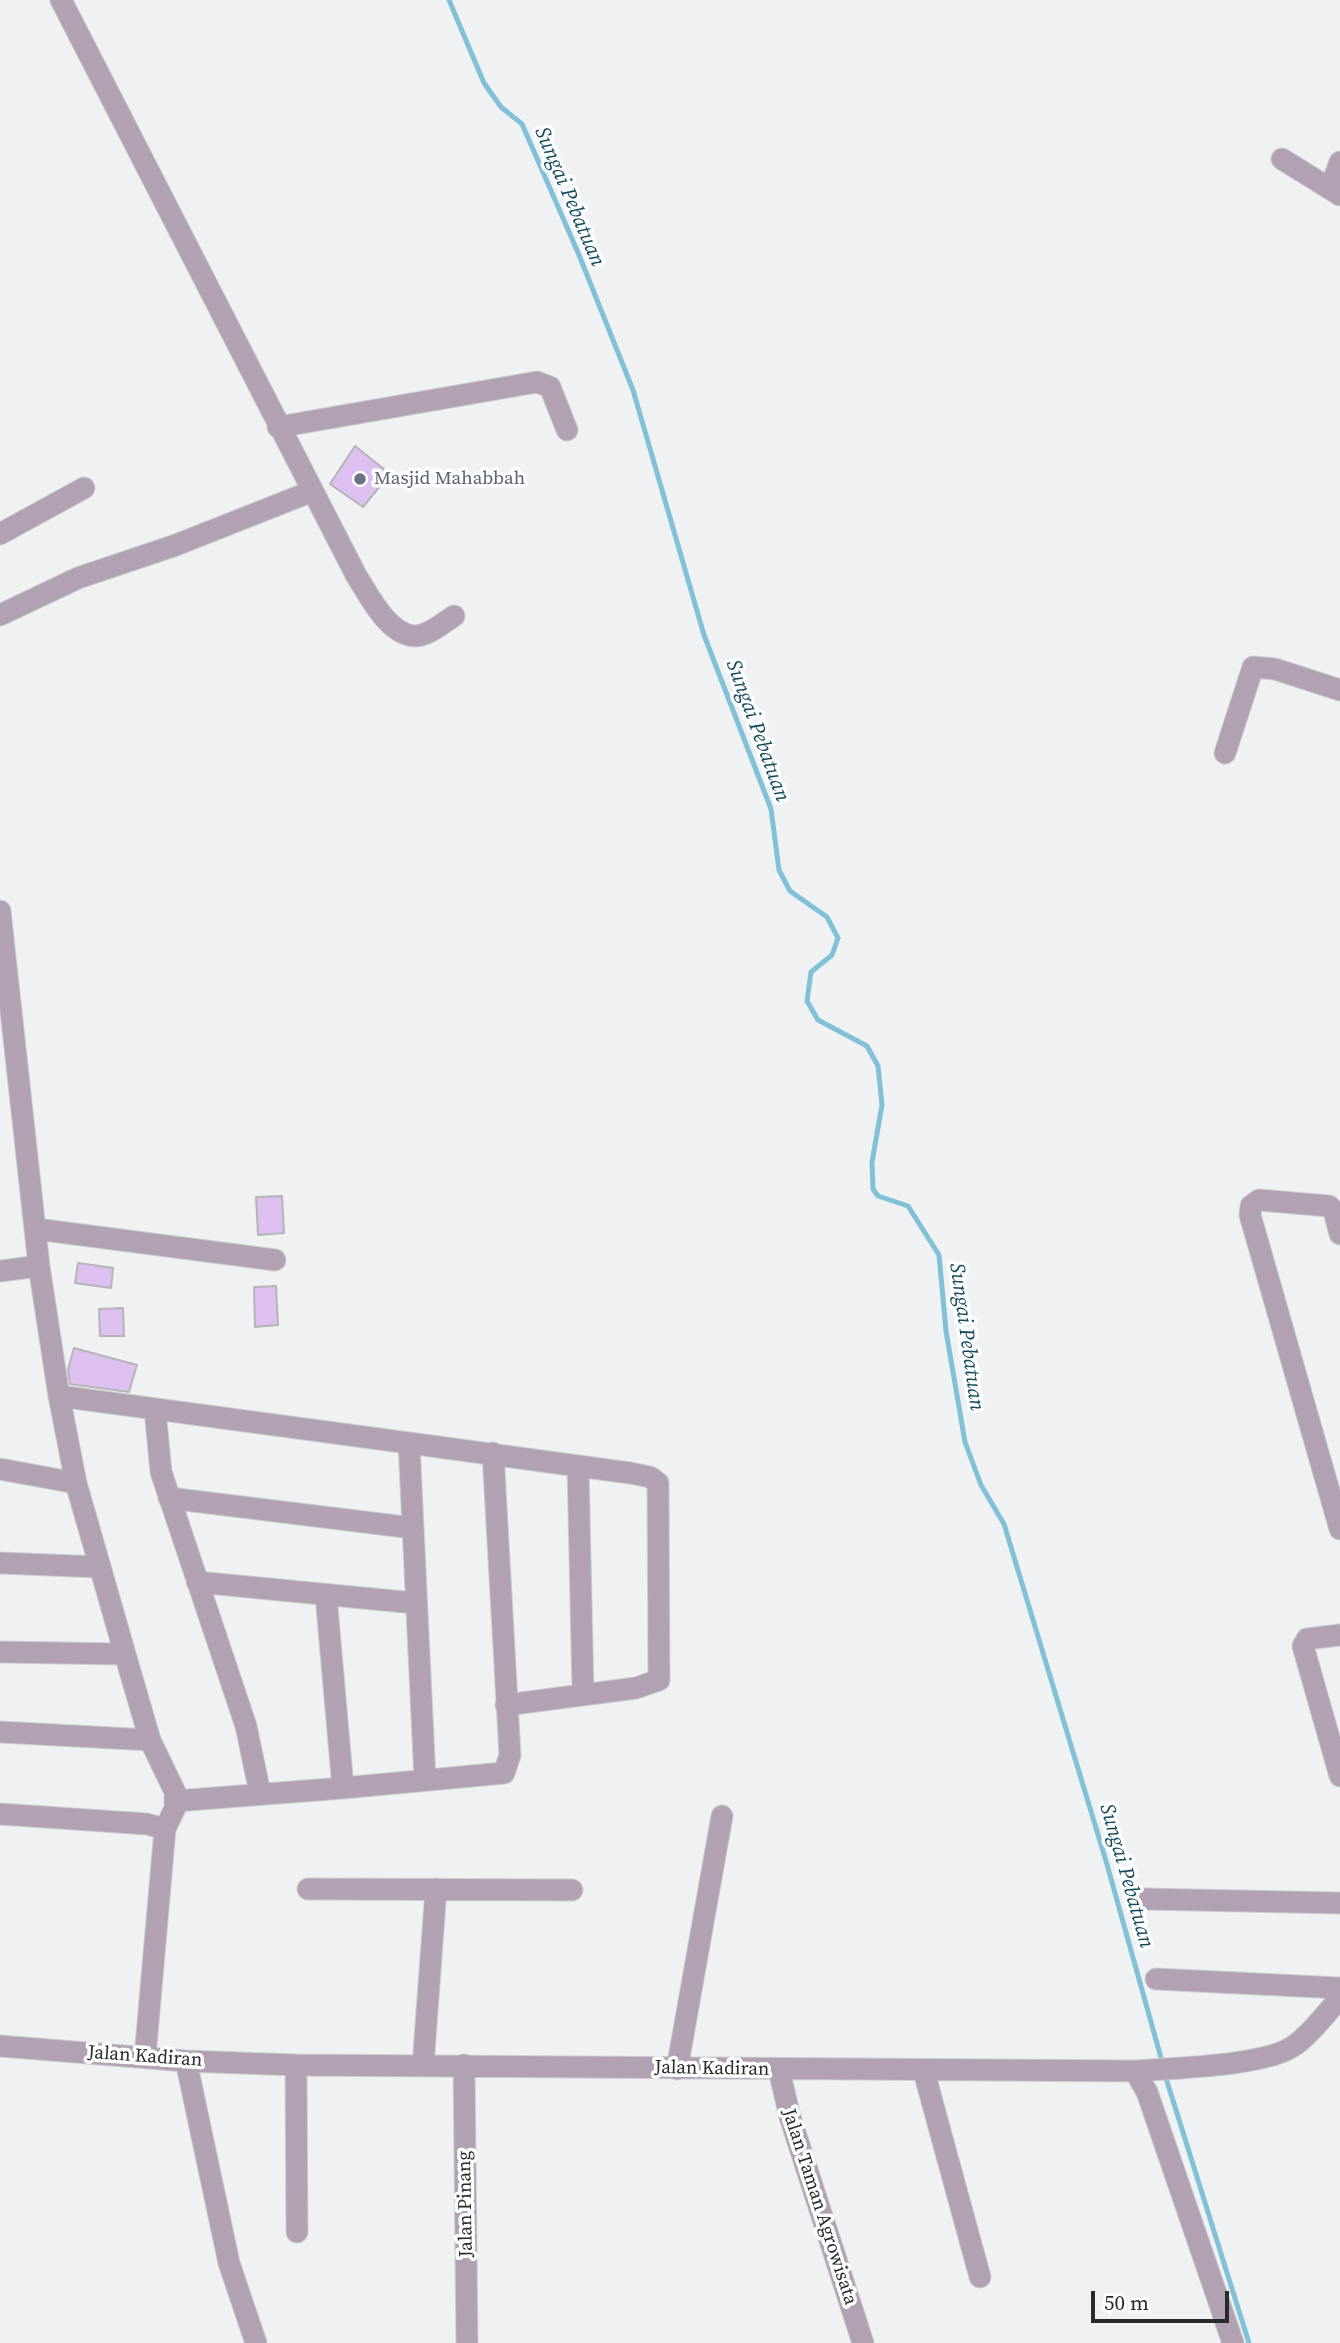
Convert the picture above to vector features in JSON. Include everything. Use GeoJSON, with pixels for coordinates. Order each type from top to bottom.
{"type":"FeatureCollection","features":[{"type":"Feature","properties":{"kind":"street"},"geometry":{"type":"LineString","coordinates":[[61,0],[310,492],[356,575],[392,624],[408,634],[418,636],[454,617]]}},
{"type":"Feature","properties":{"kind":"street"},"geometry":{"type":"LineString","coordinates":[[1282,159],[1335,192],[1340,162]]}},
{"type":"Feature","properties":{"kind":"street"},"geometry":{"type":"LineString","coordinates":[[278,427],[537,382],[550,387],[566,430]]}},
{"type":"Feature","properties":{"kind":"street"},"geometry":{"type":"LineString","coordinates":[[0,534],[84,488]]}},
{"type":"Feature","properties":{"kind":"street"},"geometry":{"type":"LineString","coordinates":[[0,615],[78,578],[176,545],[310,492]]}},
{"type":"Feature","properties":{"kind":"street"},"geometry":{"type":"LineString","coordinates":[[1225,753],[1253,667],[1275,669],[1340,690]]}},
{"type":"Feature","properties":{"kind":"street"},"geometry":{"type":"LineString","coordinates":[[0,911],[10,1102],[36,1229],[59,1396],[76,1483],[150,1740],[173,1784],[176,1801],[172,1820],[165,1829],[145,2057]]}},
{"type":"Feature","properties":{"kind":"street"},"geometry":{"type":"LineString","coordinates":[[1340,1234],[1334,1211],[1329,1206],[1259,1200],[1251,1206],[1250,1216],[1340,1529]]}},
{"type":"Feature","properties":{"kind":"street"},"geometry":{"type":"LineString","coordinates":[[36,1229],[275,1260]]}},
{"type":"Feature","properties":{"kind":"street"},"geometry":{"type":"LineString","coordinates":[[0,1271],[39,1266]]}},
{"type":"Feature","properties":{"kind":"street"},"geometry":{"type":"LineString","coordinates":[[59,1396],[493,1453],[654,1479],[660,1489],[659,1680],[636,1688],[506,1705]]}},
{"type":"Feature","properties":{"kind":"street"},"geometry":{"type":"LineString","coordinates":[[155,1410],[157,1455],[246,1726],[260,1793]]}},
{"type":"Feature","properties":{"kind":"street"},"geometry":{"type":"LineString","coordinates":[[410,1443],[415,1604],[425,1780]]}},
{"type":"Feature","properties":{"kind":"street"},"geometry":{"type":"LineString","coordinates":[[176,1801],[504,1773],[510,1755],[493,1453]]}},
{"type":"Feature","properties":{"kind":"street"},"geometry":{"type":"LineString","coordinates":[[578,1466],[583,1693]]}},
{"type":"Feature","properties":{"kind":"street"},"geometry":{"type":"LineString","coordinates":[[0,1469],[76,1483]]}},
{"type":"Feature","properties":{"kind":"street"},"geometry":{"type":"LineString","coordinates":[[169,1498],[413,1528]]}},
{"type":"Feature","properties":{"kind":"street"},"geometry":{"type":"LineString","coordinates":[[0,1563],[100,1566]]}},
{"type":"Feature","properties":{"kind":"street"},"geometry":{"type":"LineString","coordinates":[[197,1582],[415,1604]]}},
{"type":"Feature","properties":{"kind":"street"},"geometry":{"type":"LineString","coordinates":[[326,1596],[343,1788]]}},
{"type":"Feature","properties":{"kind":"street"},"geometry":{"type":"LineString","coordinates":[[1340,1634],[1307,1639],[1303,1646],[1340,1776]]}},
{"type":"Feature","properties":{"kind":"street"},"geometry":{"type":"LineString","coordinates":[[0,1652],[125,1654]]}},
{"type":"Feature","properties":{"kind":"street"},"geometry":{"type":"LineString","coordinates":[[0,1732],[150,1740]]}},
{"type":"Feature","properties":{"kind":"street"},"geometry":{"type":"LineString","coordinates":[[0,1814],[147,1824],[165,1829]]}},
{"type":"Feature","properties":{"kind":"street"},"geometry":{"type":"LineString","coordinates":[[677,2069],[722,1816]]}},
{"type":"Feature","properties":{"kind":"street"},"geometry":{"type":"LineString","coordinates":[[308,1889],[572,1890]]}},
{"type":"Feature","properties":{"kind":"street"},"geometry":{"type":"LineString","coordinates":[[423,2066],[436,1889]]}},
{"type":"Feature","properties":{"kind":"street"},"geometry":{"type":"LineString","coordinates":[[1144,1899],[1340,1903]]}},
{"type":"Feature","properties":{"kind":"street"},"geometry":{"type":"LineString","coordinates":[[1156,1979],[1340,1988]]}},
{"type":"Feature","properties":{"kind":"street","name":"Jalan Kadiran"},"geometry":{"type":"LineString","coordinates":[[0,2046],[186,2061],[296,2065],[924,2072],[1135,2071],[1183,2067],[1284,2052],[1313,2029],[1340,1998]]}},
{"type":"Feature","properties":{"kind":"street"},"geometry":{"type":"LineString","coordinates":[[186,2061],[229,2263],[256,2343]]}},
{"type":"Feature","properties":{"kind":"street"},"geometry":{"type":"LineString","coordinates":[[296,2065],[297,2232]]}},
{"type":"Feature","properties":{"kind":"street","name":"Jalan Pinang"},"geometry":{"type":"LineString","coordinates":[[464,2065],[467,2343]]}},
{"type":"Feature","properties":{"kind":"street","name":"Jalan Taman Agrowisata"},"geometry":{"type":"LineString","coordinates":[[779,2070],[790,2116],[863,2343]]}},
{"type":"Feature","properties":{"kind":"street"},"geometry":{"type":"LineString","coordinates":[[1135,2071],[1147,2092],[1233,2343]]}},
{"type":"Feature","properties":{"kind":"street"},"geometry":{"type":"LineString","coordinates":[[924,2072],[980,2277]]}},
{"type":"Feature","properties":{"kind":"building","name":"Masjid Mahabbah"},"geometry":{"type":"Polygon","coordinates":[[[355,446],[390,474],[363,507],[330,484],[355,446]]]}},
{"type":"Feature","properties":{"kind":"building"},"geometry":{"type":"Polygon","coordinates":[[[282,1196],[284,1233],[258,1235],[256,1197],[282,1196]]]}},
{"type":"Feature","properties":{"kind":"building"},"geometry":{"type":"Polygon","coordinates":[[[78,1263],[113,1268],[111,1288],[75,1283],[78,1263]]]}},
{"type":"Feature","properties":{"kind":"building"},"geometry":{"type":"Polygon","coordinates":[[[276,1286],[278,1325],[255,1327],[254,1287],[276,1286]]]}},
{"type":"Feature","properties":{"kind":"building"},"geometry":{"type":"Polygon","coordinates":[[[123,1308],[124,1336],[100,1336],[99,1309],[123,1308]]]}},
{"type":"Feature","properties":{"kind":"building"},"geometry":{"type":"Polygon","coordinates":[[[74,1348],[137,1365],[129,1392],[70,1384],[68,1369],[74,1348]]]}},
{"type":"Feature","properties":{"kind":"waterway","name":"Sungai Pebatuan"},"geometry":{"type":"LineString","coordinates":[[449,0],[484,83],[501,107],[522,124],[579,255],[633,390],[704,635],[771,809],[779,870],[790,891],[827,917],[838,938],[832,955],[811,972],[807,1001],[818,1020],[867,1046],[878,1066],[882,1105],[872,1162],[873,1189],[878,1196],[908,1206],[939,1255],[946,1331],[965,1442],[981,1485],[1004,1524],[1106,1861],[1163,2065]]}},
{"type":"Feature","properties":{"kind":"waterway","name":"Sungai Pebatuan"},"geometry":{"type":"LineString","coordinates":[[1165,2075],[1249,2343]]}},
{"type":"Feature","properties":{"kind":"place","name":"Masjid Mahabbah"},"geometry":{"type":"Point","coordinates":[360,479]}}]}
